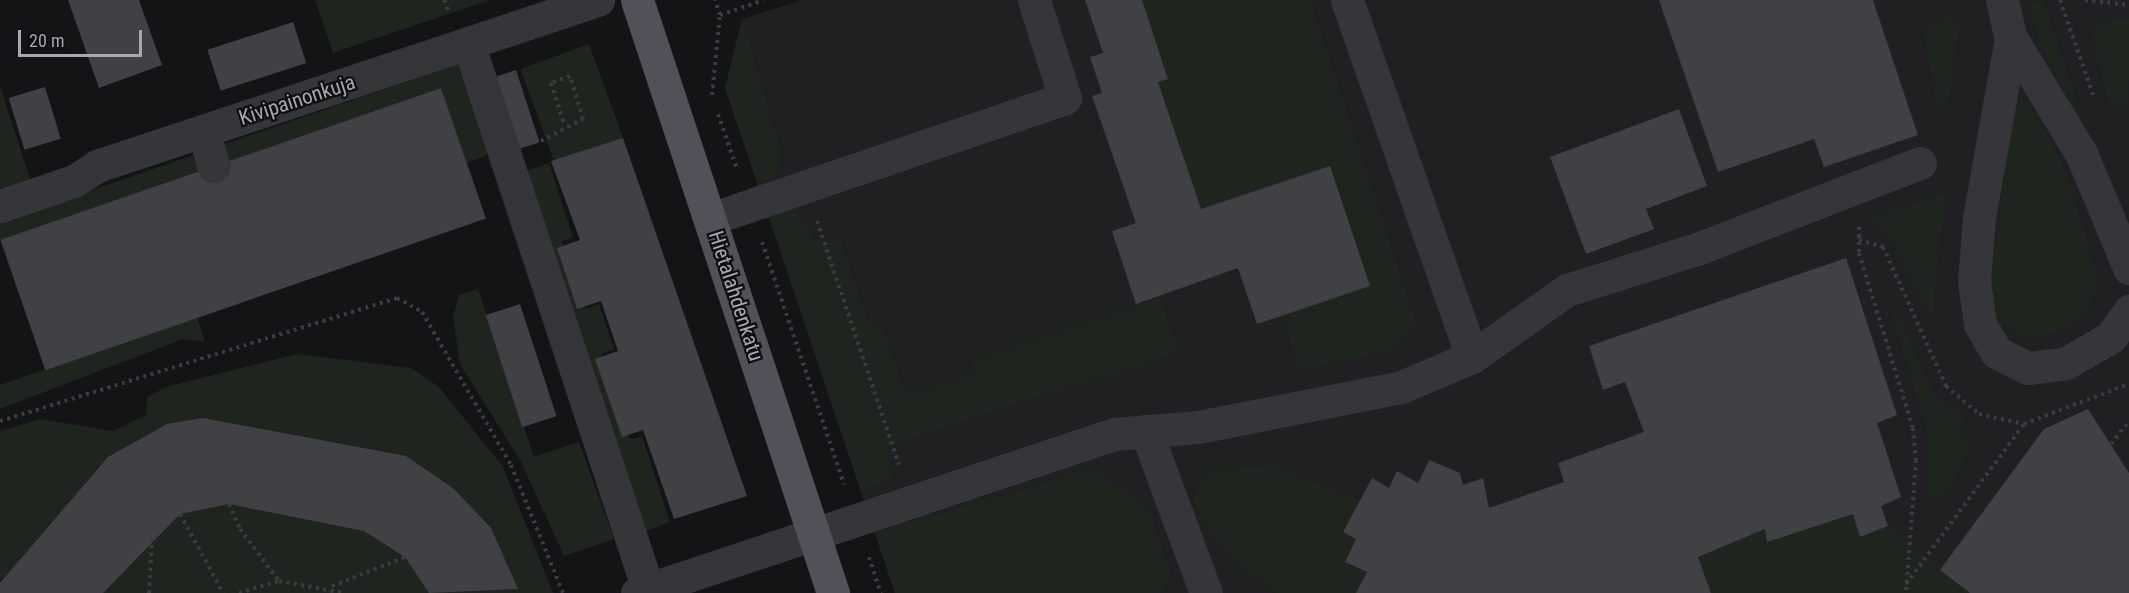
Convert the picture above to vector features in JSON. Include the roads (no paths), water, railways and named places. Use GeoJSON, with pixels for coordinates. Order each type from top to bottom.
{"type":"FeatureCollection","features":[{"type":"Feature","properties":{"kind":"main road","name":"Hietalahdenkatu"},"geometry":{"type":"LineString","coordinates":[[637,0],[833,593]]}},
{"type":"Feature","properties":{"kind":"lane","name":"Kivipainonkuja"},"geometry":{"type":"LineString","coordinates":[[0,206],[203,131],[598,0]]}},
{"type":"Feature","properties":{"kind":"lane"},"geometry":{"type":"LineString","coordinates":[[710,219],[1065,98],[1034,0]]}},
{"type":"Feature","properties":{"kind":"lane"},"geometry":{"type":"LineString","coordinates":[[1347,0],[1472,357]]}},
{"type":"Feature","properties":{"kind":"lane"},"geometry":{"type":"LineString","coordinates":[[2002,0],[2011,38],[2081,153],[2129,268]]}},
{"type":"Feature","properties":{"kind":"lane"},"geometry":{"type":"LineString","coordinates":[[2011,38],[1979,218],[1974,281],[1980,324],[1996,352],[2028,368],[2075,358],[2111,337],[2129,311]]}},
{"type":"Feature","properties":{"kind":"lane"},"geometry":{"type":"LineString","coordinates":[[468,43],[643,591],[1114,434],[1198,427],[1401,387],[1472,357],[1567,290],[1697,249],[1920,164]]}},
{"type":"Feature","properties":{"kind":"lane"},"geometry":{"type":"LineString","coordinates":[[203,131],[214,166]]}},
{"type":"Feature","properties":{"kind":"lane"},"geometry":{"type":"LineString","coordinates":[[1146,431],[1206,593]]}}]}
